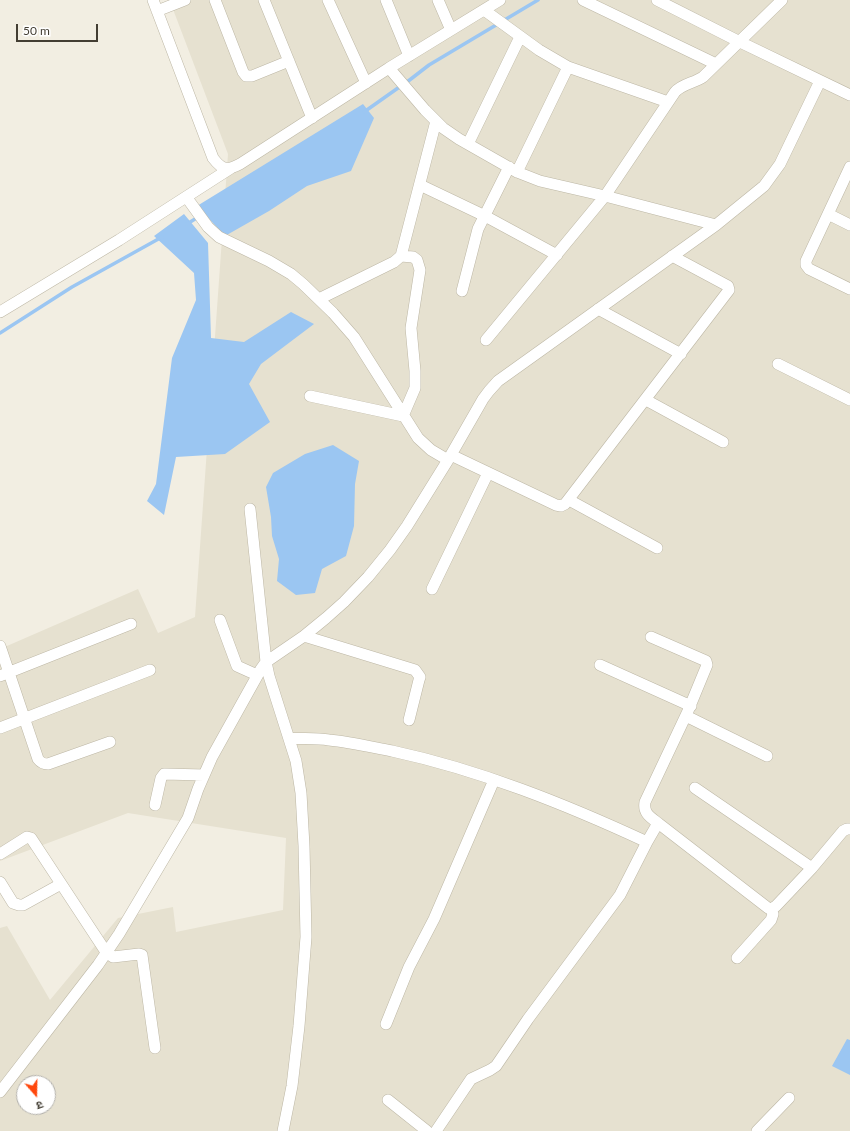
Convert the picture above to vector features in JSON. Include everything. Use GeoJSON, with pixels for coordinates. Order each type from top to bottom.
{"type":"FeatureCollection","features":[{"type":"Feature","properties":{"kind":"street"},"geometry":{"type":"LineString","coordinates":[[185,0],[155,5],[213,158],[218,165],[223,168],[231,168]]}},
{"type":"Feature","properties":{"kind":"street"},"geometry":{"type":"LineString","coordinates":[[216,0],[243,72],[246,76],[252,76],[289,61]]}},
{"type":"Feature","properties":{"kind":"street"},"geometry":{"type":"LineString","coordinates":[[264,0],[312,118]]}},
{"type":"Feature","properties":{"kind":"street"},"geometry":{"type":"LineString","coordinates":[[328,0],[366,83]]}},
{"type":"Feature","properties":{"kind":"street"},"geometry":{"type":"LineString","coordinates":[[386,0],[409,56]]}},
{"type":"Feature","properties":{"kind":"street"},"geometry":{"type":"LineString","coordinates":[[438,0],[452,30]]}},
{"type":"Feature","properties":{"kind":"street"},"geometry":{"type":"LineString","coordinates":[[582,0],[716,64]]}},
{"type":"Feature","properties":{"kind":"street"},"geometry":{"type":"LineString","coordinates":[[657,0],[738,42],[850,95]]}},
{"type":"Feature","properties":{"kind":"street"},"geometry":{"type":"LineString","coordinates":[[486,340],[605,196],[677,90],[698,80],[782,0]]}},
{"type":"Feature","properties":{"kind":"street"},"geometry":{"type":"LineString","coordinates":[[0,312],[187,198],[231,168],[240,164],[491,4],[520,38],[568,67],[668,102]]}},
{"type":"Feature","properties":{"kind":"street"},"geometry":{"type":"LineString","coordinates":[[468,144],[520,38]]}},
{"type":"Feature","properties":{"kind":"street"},"geometry":{"type":"LineString","coordinates":[[462,291],[478,229],[513,169],[568,67]]}},
{"type":"Feature","properties":{"kind":"street"},"geometry":{"type":"LineString","coordinates":[[389,68],[420,105],[436,121],[452,134],[468,144],[513,169],[540,181],[605,196],[716,225]]}},
{"type":"Feature","properties":{"kind":"street"},"geometry":{"type":"LineString","coordinates":[[0,1092],[119,934],[188,818],[204,774],[257,675],[266,662],[304,636],[344,602],[372,572],[407,526],[450,458],[489,391],[509,373],[716,225],[764,186],[773,175],[820,81]]}},
{"type":"Feature","properties":{"kind":"street"},"geometry":{"type":"LineString","coordinates":[[319,299],[394,262],[401,256],[436,121]]}},
{"type":"Feature","properties":{"kind":"street"},"geometry":{"type":"LineString","coordinates":[[850,167],[806,261],[806,265],[809,269],[850,289]]}},
{"type":"Feature","properties":{"kind":"street"},"geometry":{"type":"LineString","coordinates":[[420,185],[485,216],[557,255]]}},
{"type":"Feature","properties":{"kind":"street"},"geometry":{"type":"LineString","coordinates":[[187,198],[208,227],[219,237],[269,261],[291,274],[319,299],[354,337],[413,432],[424,445],[431,450],[488,473],[561,506],[569,500],[729,290],[728,286],[672,256]]}},
{"type":"Feature","properties":{"kind":"street"},"geometry":{"type":"LineString","coordinates":[[828,214],[850,225]]}},
{"type":"Feature","properties":{"kind":"street"},"geometry":{"type":"LineString","coordinates":[[401,256],[413,257],[417,260],[420,270],[411,328],[415,381],[412,394],[403,416]]}},
{"type":"Feature","properties":{"kind":"street"},"geometry":{"type":"LineString","coordinates":[[598,309],[681,354]]}},
{"type":"Feature","properties":{"kind":"street"},"geometry":{"type":"LineString","coordinates":[[778,364],[850,400]]}},
{"type":"Feature","properties":{"kind":"street"},"geometry":{"type":"LineString","coordinates":[[310,396],[403,416]]}},
{"type":"Feature","properties":{"kind":"street"},"geometry":{"type":"LineString","coordinates":[[646,400],[724,442]]}},
{"type":"Feature","properties":{"kind":"street"},"geometry":{"type":"LineString","coordinates":[[432,589],[488,473]]}},
{"type":"Feature","properties":{"kind":"street"},"geometry":{"type":"LineString","coordinates":[[569,500],[657,548]]}},
{"type":"Feature","properties":{"kind":"street"},"geometry":{"type":"LineString","coordinates":[[250,509],[266,662],[296,761],[302,793],[306,937],[299,1026],[292,1086],[283,1131]]}},
{"type":"Feature","properties":{"kind":"street"},"geometry":{"type":"LineString","coordinates":[[220,620],[235,663],[240,668],[257,675]]}},
{"type":"Feature","properties":{"kind":"street"},"geometry":{"type":"LineString","coordinates":[[5,674],[131,624]]}},
{"type":"Feature","properties":{"kind":"street"},"geometry":{"type":"LineString","coordinates":[[304,636],[418,672],[420,680],[409,720]]}},
{"type":"Feature","properties":{"kind":"street"},"geometry":{"type":"LineString","coordinates":[[651,638],[706,662],[707,665],[688,711],[644,807],[646,814],[658,824],[771,909],[773,914],[771,920],[737,958]]}},
{"type":"Feature","properties":{"kind":"street"},"geometry":{"type":"LineString","coordinates":[[0,646],[5,674],[24,719],[38,759],[43,764],[48,764],[110,742]]}},
{"type":"Feature","properties":{"kind":"street"},"geometry":{"type":"LineString","coordinates":[[600,665],[688,711],[767,756]]}},
{"type":"Feature","properties":{"kind":"street"},"geometry":{"type":"LineString","coordinates":[[0,728],[150,670]]}},
{"type":"Feature","properties":{"kind":"street"},"geometry":{"type":"LineString","coordinates":[[289,738],[328,740],[362,745],[458,768],[567,806],[647,842]]}},
{"type":"Feature","properties":{"kind":"street"},"geometry":{"type":"LineString","coordinates":[[155,805],[161,778],[164,774],[204,774]]}},
{"type":"Feature","properties":{"kind":"street"},"geometry":{"type":"LineString","coordinates":[[386,1024],[409,967],[434,919],[494,780]]}},
{"type":"Feature","properties":{"kind":"street"},"geometry":{"type":"LineString","coordinates":[[695,788],[812,868]]}},
{"type":"Feature","properties":{"kind":"street"},"geometry":{"type":"LineString","coordinates":[[436,1131],[471,1079],[496,1066],[528,1019],[620,895],[647,842],[658,824]]}},
{"type":"Feature","properties":{"kind":"street"},"geometry":{"type":"LineString","coordinates":[[771,909],[776,906],[812,868],[843,831],[850,829]]}},
{"type":"Feature","properties":{"kind":"street"},"geometry":{"type":"LineString","coordinates":[[0,854],[27,837],[32,838],[106,952],[113,957],[139,954],[142,955],[155,1048]]}},
{"type":"Feature","properties":{"kind":"street"},"geometry":{"type":"LineString","coordinates":[[0,882],[13,903],[19,905],[23,905],[61,884]]}},
{"type":"Feature","properties":{"kind":"street"},"geometry":{"type":"LineString","coordinates":[[756,1131],[789,1098]]}},
{"type":"Feature","properties":{"kind":"street"},"geometry":{"type":"LineString","coordinates":[[388,1100],[427,1131]]}},
{"type":"Feature","properties":{"kind":"shaded area"},"geometry":{"type":"Polygon","coordinates":[[[176,0],[850,0],[850,1131],[0,1131],[0,928],[7,926],[50,1000],[118,918],[173,907],[176,932],[283,910],[286,838],[128,813],[0,861],[0,649],[138,589],[158,633],[195,617],[228,154],[171,4],[176,0]]]}},
{"type":"Feature","properties":{"kind":"water"},"geometry":{"type":"Polygon","coordinates":[[[363,104],[374,118],[351,171],[307,186],[269,211],[225,236],[197,206],[363,104]]]}},
{"type":"Feature","properties":{"kind":"water"},"geometry":{"type":"Polygon","coordinates":[[[184,214],[208,243],[211,338],[244,342],[291,312],[314,324],[261,364],[249,384],[270,422],[225,454],[176,457],[164,515],[147,501],[156,484],[172,358],[196,300],[194,273],[154,236],[184,214]]]}},
{"type":"Feature","properties":{"kind":"water"},"geometry":{"type":"Polygon","coordinates":[[[333,445],[359,461],[355,484],[354,526],[346,556],[322,569],[315,593],[296,595],[277,581],[279,559],[272,536],[271,517],[266,487],[273,473],[305,454],[333,445]]]}},
{"type":"Feature","properties":{"kind":"water"},"geometry":{"type":"Polygon","coordinates":[[[847,1039],[850,1040],[850,1075],[832,1066],[847,1039]]]}},
{"type":"Feature","properties":{"kind":"waterway"},"geometry":{"type":"LineString","coordinates":[[407,82],[429,65],[538,0]]}},
{"type":"Feature","properties":{"kind":"waterway"},"geometry":{"type":"LineString","coordinates":[[364,112],[398,88]]}},
{"type":"Feature","properties":{"kind":"waterway"},"geometry":{"type":"LineString","coordinates":[[187,224],[195,219]]}},
{"type":"Feature","properties":{"kind":"waterway"},"geometry":{"type":"LineString","coordinates":[[0,333],[72,287],[162,237]]}}]}
